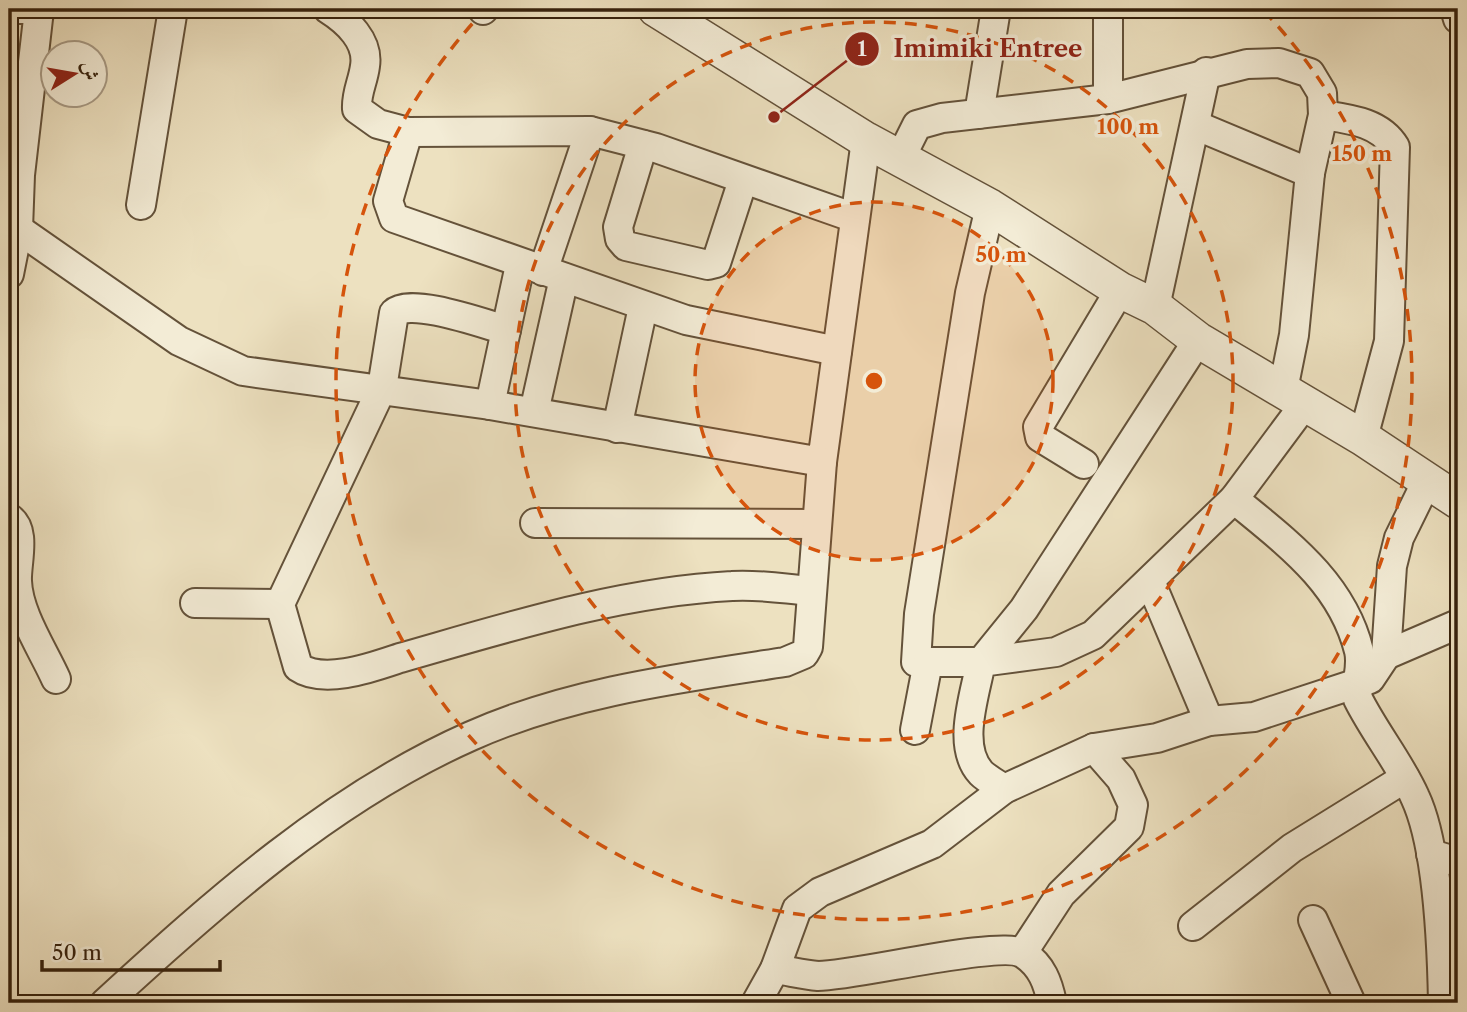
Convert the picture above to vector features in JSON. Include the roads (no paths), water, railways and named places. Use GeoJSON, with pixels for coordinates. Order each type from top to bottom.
{"type":"FeatureCollection","features":[{"type":"Feature","properties":{"kind":"street"},"geometry":{"type":"LineString","coordinates":[[9,9],[41,9],[14,174],[18,229],[9,274]]}},
{"type":"Feature","properties":{"kind":"street"},"geometry":{"type":"LineString","coordinates":[[141,205],[173,9]]}},
{"type":"Feature","properties":{"kind":"street"},"geometry":{"type":"LineString","coordinates":[[328,9],[359,36],[366,64],[356,94],[357,109],[378,124],[408,132],[590,131],[643,145],[855,218]]}},
{"type":"Feature","properties":{"kind":"street"},"geometry":{"type":"LineString","coordinates":[[656,9],[866,140],[990,207],[1120,290],[1155,307],[1198,340],[1449,490],[1399,538],[1392,566],[1386,655],[1370,679],[1254,717],[1209,721],[1157,738],[1094,748],[1004,789],[932,844],[820,892],[797,909],[775,969],[756,1003]]}},
{"type":"Feature","properties":{"kind":"street"},"geometry":{"type":"LineString","coordinates":[[979,114],[996,9]]}},
{"type":"Feature","properties":{"kind":"street"},"geometry":{"type":"LineString","coordinates":[[1108,9],[1108,99]]}},
{"type":"Feature","properties":{"kind":"street"},"geometry":{"type":"LineString","coordinates":[[1455,9],[1458,19]]}},
{"type":"Feature","properties":{"kind":"street"},"geometry":{"type":"LineString","coordinates":[[901,157],[916,125],[942,118],[1108,99],[1206,72],[1247,64],[1279,63],[1310,73],[1322,93],[1322,115],[1310,173],[1294,335],[1293,398],[1234,499],[1093,635],[1056,652],[981,662],[916,662],[919,614],[970,293],[990,207]]}},
{"type":"Feature","properties":{"kind":"street"},"geometry":{"type":"LineString","coordinates":[[1155,307],[1206,72]]}},
{"type":"Feature","properties":{"kind":"street"},"geometry":{"type":"LineString","coordinates":[[1322,115],[1361,121],[1388,136],[1395,147],[1389,341],[1363,438]]}},
{"type":"Feature","properties":{"kind":"street"},"geometry":{"type":"LineString","coordinates":[[1195,125],[1310,173]]}},
{"type":"Feature","properties":{"kind":"street"},"geometry":{"type":"LineString","coordinates":[[490,405],[506,330],[543,271],[590,131]]}},
{"type":"Feature","properties":{"kind":"street"},"geometry":{"type":"LineString","coordinates":[[408,132],[388,201],[394,218],[686,320],[837,351]]}},
{"type":"Feature","properties":{"kind":"street"},"geometry":{"type":"LineString","coordinates":[[105,1003],[200,915],[328,819],[406,768],[473,735],[561,704],[661,681],[785,662],[804,654],[808,647],[822,462],[866,140]]}},
{"type":"Feature","properties":{"kind":"street"},"geometry":{"type":"LineString","coordinates":[[643,145],[618,228],[620,239],[626,246],[708,265],[716,263],[743,180]]}},
{"type":"Feature","properties":{"kind":"street"},"geometry":{"type":"LineString","coordinates":[[18,229],[179,341],[243,371],[382,388],[822,462]]}},
{"type":"Feature","properties":{"kind":"street"},"geometry":{"type":"LineString","coordinates":[[534,412],[543,271]]}},
{"type":"Feature","properties":{"kind":"street"},"geometry":{"type":"LineString","coordinates":[[1084,464],[1040,437],[1038,427],[1120,290]]}},
{"type":"Feature","properties":{"kind":"street"},"geometry":{"type":"LineString","coordinates":[[506,330],[415,306],[399,308],[392,318],[382,388],[280,604],[298,667],[307,673],[336,673],[379,665],[530,621],[663,592],[735,585],[811,590]]}},
{"type":"Feature","properties":{"kind":"street"},"geometry":{"type":"LineString","coordinates":[[617,428],[643,307]]}},
{"type":"Feature","properties":{"kind":"street"},"geometry":{"type":"LineString","coordinates":[[1004,789],[982,774],[971,757],[969,734],[981,662],[1024,609],[1198,340]]}},
{"type":"Feature","properties":{"kind":"street"},"geometry":{"type":"LineString","coordinates":[[1234,499],[1329,583],[1360,654],[1355,684],[1366,715],[1417,799],[1431,854],[1450,968],[1443,1003]]}},
{"type":"Feature","properties":{"kind":"street"},"geometry":{"type":"LineString","coordinates":[[9,518],[16,525],[18,537],[17,583],[26,613],[56,679]]}},
{"type":"Feature","properties":{"kind":"street"},"geometry":{"type":"LineString","coordinates":[[535,523],[817,524]]}},
{"type":"Feature","properties":{"kind":"street"},"geometry":{"type":"LineString","coordinates":[[1150,581],[1209,721]]}},
{"type":"Feature","properties":{"kind":"street"},"geometry":{"type":"LineString","coordinates":[[195,603],[280,604]]}},
{"type":"Feature","properties":{"kind":"street"},"geometry":{"type":"LineString","coordinates":[[1386,655],[1458,624]]}},
{"type":"Feature","properties":{"kind":"street"},"geometry":{"type":"LineString","coordinates":[[915,730],[928,662]]}},
{"type":"Feature","properties":{"kind":"street"},"geometry":{"type":"LineString","coordinates":[[1023,952],[1061,894],[1129,827],[1133,805],[1121,779],[1094,748]]}},
{"type":"Feature","properties":{"kind":"street"},"geometry":{"type":"LineString","coordinates":[[1193,926],[1292,848],[1405,778]]}},
{"type":"Feature","properties":{"kind":"street"},"geometry":{"type":"LineString","coordinates":[[1431,854],[1458,862]]}},
{"type":"Feature","properties":{"kind":"street"},"geometry":{"type":"LineString","coordinates":[[1313,920],[1351,1003]]}},
{"type":"Feature","properties":{"kind":"street"},"geometry":{"type":"LineString","coordinates":[[775,969],[817,976],[911,964],[994,949],[1023,952],[1046,977],[1052,1003]]}},
{"type":"Feature","properties":{"kind":"place","name":"Imimiki Entree"},"geometry":{"type":"Point","coordinates":[774,117]}}]}
